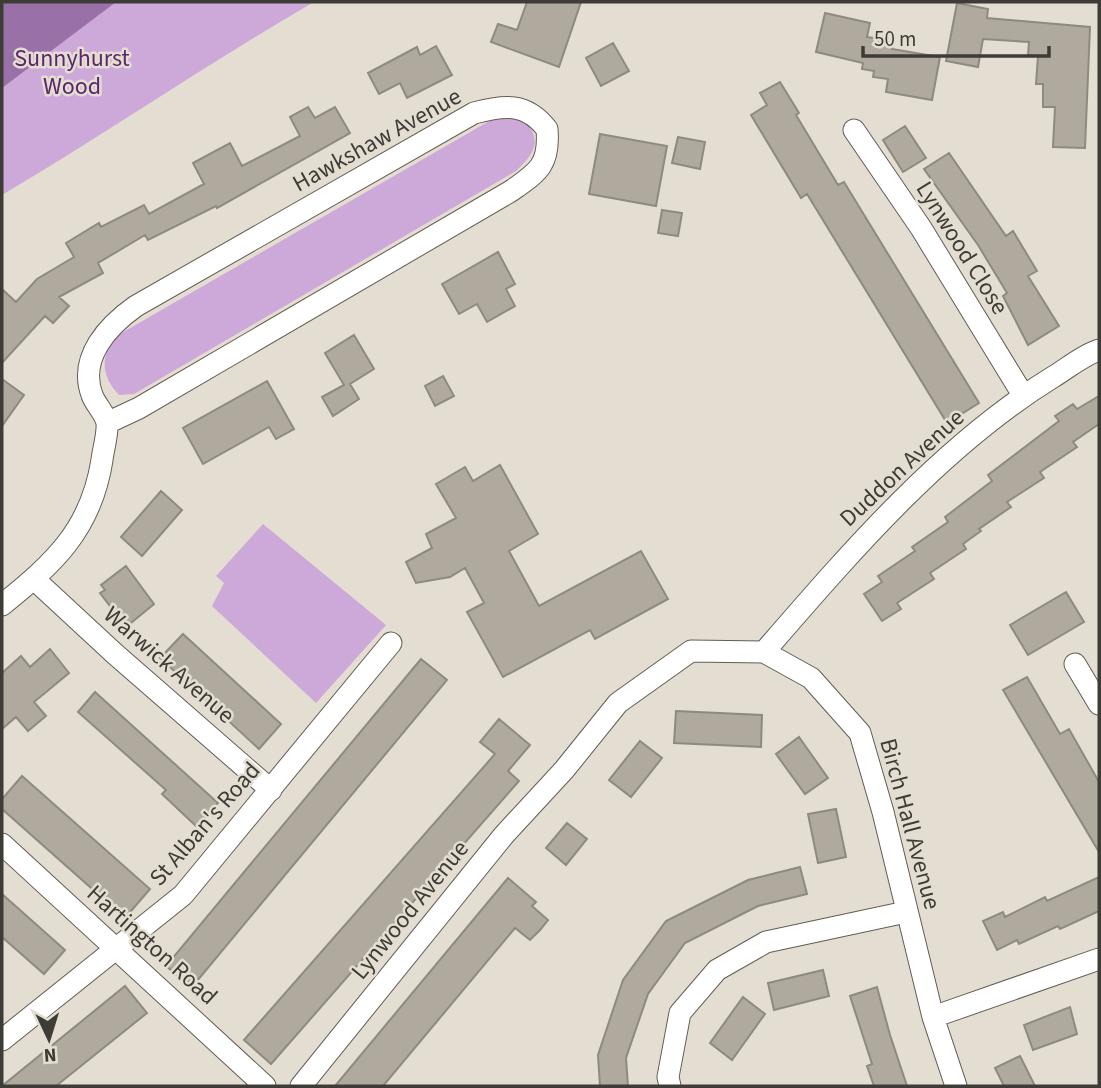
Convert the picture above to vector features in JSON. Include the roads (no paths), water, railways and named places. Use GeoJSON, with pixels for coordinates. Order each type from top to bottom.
{"type":"FeatureCollection","features":[{"type":"Feature","properties":{"kind":"street","name":"Hawkshaw Avenue"},"geometry":{"type":"LineString","coordinates":[[514,106],[528,111],[547,129],[545,162],[537,173],[511,191],[139,408],[107,423],[91,392],[90,370],[99,340],[111,324],[136,306],[474,113],[514,106]]}},
{"type":"Feature","properties":{"kind":"street","name":"Lynwood Close"},"geometry":{"type":"LineString","coordinates":[[855,130],[921,228],[1023,395]]}},
{"type":"Feature","properties":{"kind":"street","name":"Duddon Avenue"},"geometry":{"type":"LineString","coordinates":[[764,652],[862,540],[977,432],[1023,395],[1099,350]]}},
{"type":"Feature","properties":{"kind":"street"},"geometry":{"type":"LineString","coordinates":[[2,605],[64,550],[88,511],[98,482],[107,423]]}},
{"type":"Feature","properties":{"kind":"street","name":"Warwick Avenue"},"geometry":{"type":"LineString","coordinates":[[34,579],[115,654],[271,790]]}},
{"type":"Feature","properties":{"kind":"street","name":"St Alban's Road"},"geometry":{"type":"LineString","coordinates":[[2,1040],[183,895],[391,643]]}},
{"type":"Feature","properties":{"kind":"street","name":"Birch Hall Avenue"},"geometry":{"type":"LineString","coordinates":[[564,770],[618,703],[691,651],[764,652],[811,678],[860,733],[883,812],[933,1017],[956,1086]]}},
{"type":"Feature","properties":{"kind":"street"},"geometry":{"type":"LineString","coordinates":[[1075,664],[1099,704]]}},
{"type":"Feature","properties":{"kind":"street","name":"Lynwood Avenue"},"geometry":{"type":"LineString","coordinates":[[301,1086],[504,835],[564,770]]}},
{"type":"Feature","properties":{"kind":"street","name":"Hartington Road"},"geometry":{"type":"LineString","coordinates":[[2,844],[265,1086]]}},
{"type":"Feature","properties":{"kind":"street"},"geometry":{"type":"LineString","coordinates":[[670,1086],[668,1077],[680,1013],[717,970],[766,942],[906,912]]}},
{"type":"Feature","properties":{"kind":"street"},"geometry":{"type":"LineString","coordinates":[[933,1017],[1099,959]]}},
{"type":"Feature","properties":{"kind":"park label","name":"Sunnyhurst Wood"},"geometry":{"type":"Point","coordinates":[72,72]}}]}
